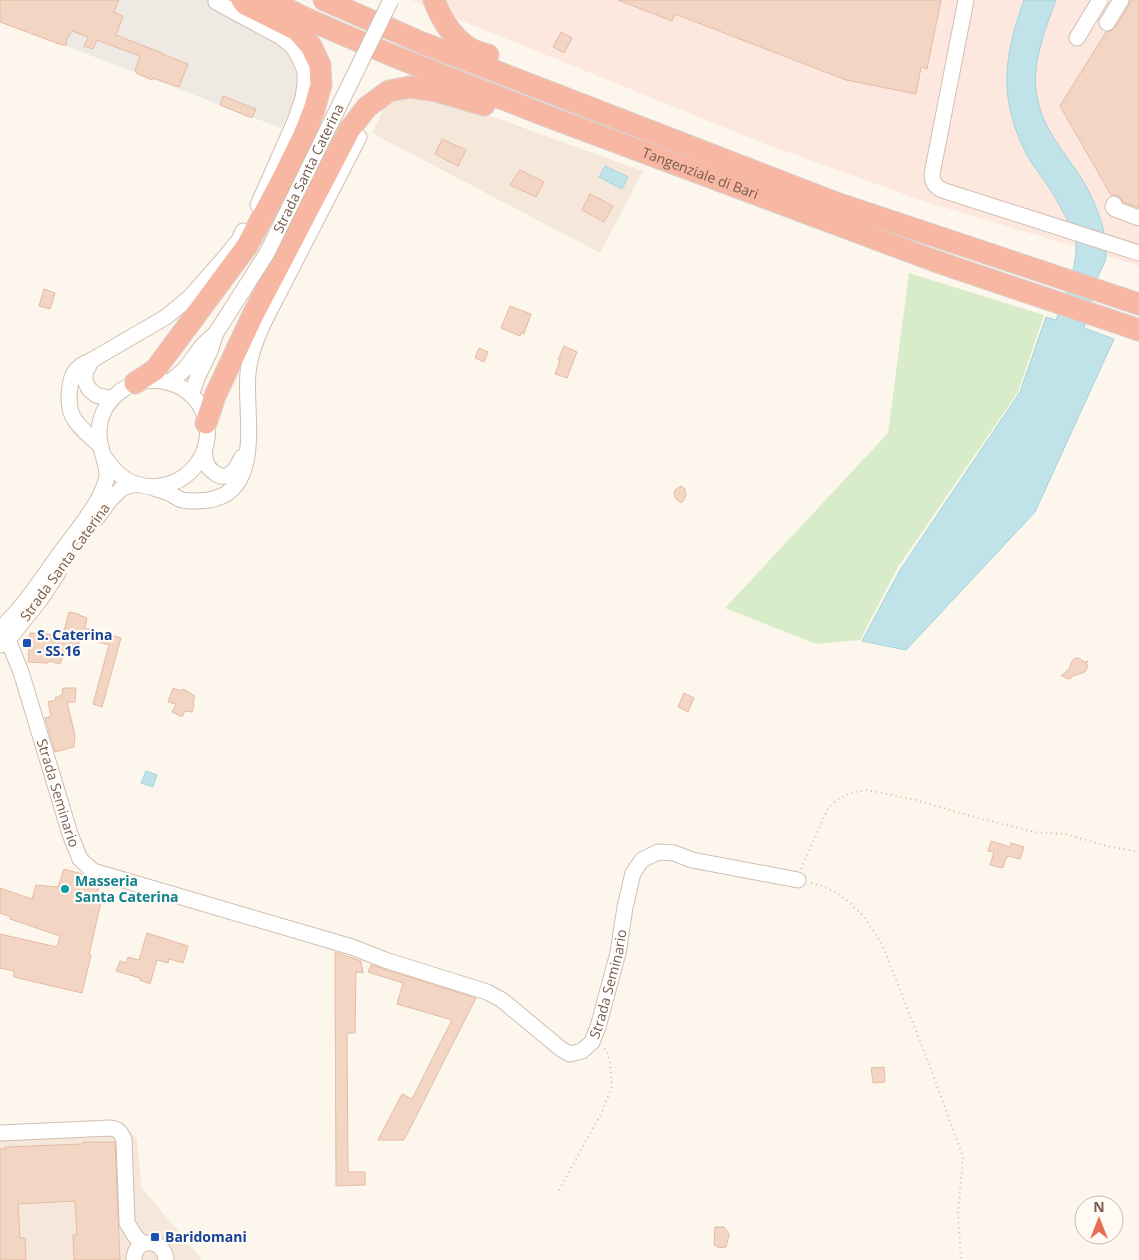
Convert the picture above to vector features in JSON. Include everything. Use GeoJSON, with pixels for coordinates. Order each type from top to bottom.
{"type":"FeatureCollection","features":[{"type":"Feature","properties":{"kind":"highway"},"geometry":{"type":"LineString","coordinates":[[135,383],[155,370],[247,246],[282,180],[314,110],[321,85],[320,65],[310,46],[297,30],[245,4],[242,0]]}},
{"type":"Feature","properties":{"kind":"highway","name":"Tangenziale di Bari"},"geometry":{"type":"LineString","coordinates":[[268,0],[391,55],[544,115],[935,261],[1139,330]]}},
{"type":"Feature","properties":{"kind":"highway","name":"Tangenziale di Bari"},"geometry":{"type":"LineString","coordinates":[[324,0],[420,42],[836,203],[1139,304]]}},
{"type":"Feature","properties":{"kind":"highway"},"geometry":{"type":"LineString","coordinates":[[434,0],[440,16],[454,35],[470,48],[512,65],[542,89]]}},
{"type":"Feature","properties":{"kind":"highway"},"geometry":{"type":"LineString","coordinates":[[206,423],[215,396],[252,317],[350,128],[367,107],[389,91],[410,87],[436,91],[487,106],[544,115]]}},
{"type":"Feature","properties":{"kind":"street","name":"Strada Santa Caterina"},"geometry":{"type":"LineString","coordinates":[[191,395],[216,333],[267,253],[391,0]]}},
{"type":"Feature","properties":{"kind":"street"},"geometry":{"type":"LineString","coordinates":[[966,0],[932,174],[933,182],[939,189],[1138,252]]}},
{"type":"Feature","properties":{"kind":"street"},"geometry":{"type":"LineString","coordinates":[[1077,38],[1100,0]]}},
{"type":"Feature","properties":{"kind":"street"},"geometry":{"type":"LineString","coordinates":[[1107,23],[1121,0]]}},
{"type":"Feature","properties":{"kind":"street"},"geometry":{"type":"LineString","coordinates":[[103,453],[72,416],[69,401],[70,383],[74,372],[82,363],[92,360],[166,317],[190,297],[226,256],[239,240],[262,198],[303,98],[305,71],[293,46],[281,37],[216,2]]}},
{"type":"Feature","properties":{"kind":"street"},"geometry":{"type":"LineString","coordinates":[[153,487],[181,500],[198,501],[218,498],[231,490],[240,480],[247,463],[248,375],[251,355],[256,340],[359,137]]}},
{"type":"Feature","properties":{"kind":"street"},"geometry":{"type":"LineString","coordinates":[[1114,204],[1118,211],[1139,218]]}},
{"type":"Feature","properties":{"kind":"street","name":"Strada Santa Caterina"},"geometry":{"type":"LineString","coordinates":[[170,382],[185,369],[202,346],[216,333]]}},
{"type":"Feature","properties":{"kind":"street"},"geometry":{"type":"LineString","coordinates":[[92,360],[85,373],[85,381],[89,389],[96,395],[112,399]]}},
{"type":"Feature","properties":{"kind":"street","name":"Strada Santa Caterina"},"geometry":{"type":"LineString","coordinates":[[3,638],[9,621],[40,582],[97,502],[108,477],[99,435],[100,422],[105,409],[112,399],[122,389],[135,383],[152,379],[170,382],[182,388],[191,395],[201,408],[206,423],[207,435],[204,452],[192,471],[180,480],[167,485],[153,487],[135,484],[117,474],[103,453]]}},
{"type":"Feature","properties":{"kind":"street"},"geometry":{"type":"LineString","coordinates":[[204,452],[206,464],[216,474],[225,477],[236,468],[248,447]]}},
{"type":"Feature","properties":{"kind":"street","name":"Strada Santa Caterina"},"geometry":{"type":"LineString","coordinates":[[3,638],[40,600],[110,500],[122,488],[135,484]]}},
{"type":"Feature","properties":{"kind":"street","name":"Strada Seminario"},"geometry":{"type":"LineString","coordinates":[[3,638],[21,672],[70,834],[80,859],[93,871],[352,947],[385,960],[487,992],[502,1000],[561,1049],[570,1054],[582,1051],[592,1042],[598,1027],[618,954],[633,873],[642,860],[658,852],[674,853],[692,860],[798,880]]}},
{"type":"Feature","properties":{"kind":"street"},"geometry":{"type":"LineString","coordinates":[[0,1133],[101,1128],[117,1129],[124,1140],[127,1223],[136,1251],[134,1260]]}},
{"type":"Feature","properties":{"kind":"street"},"geometry":{"type":"LineString","coordinates":[[133,1239],[158,1245],[165,1253],[166,1260]]}},
{"type":"Feature","properties":{"kind":"path"},"geometry":{"type":"LineString","coordinates":[[961,1260],[958,1214],[963,1157],[882,944],[864,916],[842,896],[822,886],[798,880],[802,865],[828,808],[837,800],[850,793],[867,790],[916,800],[1034,832],[1065,834],[1107,846],[1139,852]]}},
{"type":"Feature","properties":{"kind":"path"},"geometry":{"type":"LineString","coordinates":[[559,1190],[602,1112],[612,1086],[610,1062],[607,1052],[601,1045],[592,1042]]}},
{"type":"Feature","properties":{"kind":"shaded area"},"geometry":{"type":"Polygon","coordinates":[[[0,0],[212,0],[281,44],[291,54],[299,76],[296,98],[281,128],[0,21],[0,0]]]}},
{"type":"Feature","properties":{"kind":"shaded area"},"geometry":{"type":"Polygon","coordinates":[[[411,0],[1139,0],[1139,266],[926,202],[763,143],[411,0]]]}},
{"type":"Feature","properties":{"kind":"shaded area"},"geometry":{"type":"Polygon","coordinates":[[[400,92],[482,113],[643,171],[600,253],[372,133],[390,96],[400,92]]]}},
{"type":"Feature","properties":{"kind":"shaded area","name":"Baridomani"},"geometry":{"type":"Polygon","coordinates":[[[122,1122],[137,1139],[142,1188],[201,1260],[0,1260],[0,1127],[122,1122]]]}},
{"type":"Feature","properties":{"kind":"green space"},"geometry":{"type":"Polygon","coordinates":[[[909,273],[1044,315],[1018,392],[898,567],[860,640],[816,644],[725,608],[888,433],[909,273]]]}},
{"type":"Feature","properties":{"kind":"water"},"geometry":{"type":"Polygon","coordinates":[[[1024,0],[1056,0],[1044,32],[1036,66],[1038,101],[1050,132],[1088,189],[1104,233],[1106,258],[1098,276],[1084,328],[1114,339],[1035,512],[906,650],[862,641],[900,570],[1020,392],[1046,317],[1056,320],[1067,292],[1075,263],[1075,237],[1056,199],[1026,153],[1010,109],[1007,91],[1009,56],[1012,38],[1024,0]]]}},
{"type":"Feature","properties":{"kind":"water"},"geometry":{"type":"Polygon","coordinates":[[[605,166],[628,177],[622,189],[599,177],[605,166]]]}},
{"type":"Feature","properties":{"kind":"water"},"geometry":{"type":"Polygon","coordinates":[[[146,771],[157,775],[153,787],[141,783],[146,771]]]}},
{"type":"Feature","properties":{"kind":"building"},"geometry":{"type":"Polygon","coordinates":[[[0,0],[119,0],[114,12],[123,16],[116,35],[188,64],[179,87],[153,78],[152,80],[136,73],[135,70],[140,56],[97,40],[93,49],[84,46],[88,37],[72,31],[66,45],[62,45],[0,22],[0,0]]]}},
{"type":"Feature","properties":{"kind":"building"},"geometry":{"type":"Polygon","coordinates":[[[618,0],[941,0],[927,69],[921,67],[916,94],[846,80],[675,14],[672,21],[618,0]]]}},
{"type":"Feature","properties":{"kind":"building"},"geometry":{"type":"Polygon","coordinates":[[[1130,0],[1139,0],[1139,208],[1123,202],[1117,195],[1111,195],[1060,106],[1106,32],[1115,28],[1130,0]]]}},
{"type":"Feature","properties":{"kind":"building"},"geometry":{"type":"Polygon","coordinates":[[[561,32],[572,38],[564,53],[553,47],[561,32]]]}},
{"type":"Feature","properties":{"kind":"building"},"geometry":{"type":"Polygon","coordinates":[[[223,96],[256,109],[252,118],[220,105],[223,96]]]}},
{"type":"Feature","properties":{"kind":"building"},"geometry":{"type":"Polygon","coordinates":[[[442,139],[466,150],[458,166],[435,154],[442,139]]]}},
{"type":"Feature","properties":{"kind":"building"},"geometry":{"type":"Polygon","coordinates":[[[520,170],[544,182],[536,197],[510,185],[520,170]]]}},
{"type":"Feature","properties":{"kind":"building"},"geometry":{"type":"Polygon","coordinates":[[[590,194],[613,206],[604,222],[582,210],[590,194]]]}},
{"type":"Feature","properties":{"kind":"building"},"geometry":{"type":"Polygon","coordinates":[[[44,289],[55,293],[50,309],[39,306],[44,289]]]}},
{"type":"Feature","properties":{"kind":"building"},"geometry":{"type":"Polygon","coordinates":[[[510,306],[531,314],[524,334],[521,333],[520,336],[501,328],[510,306]]]}},
{"type":"Feature","properties":{"kind":"building"},"geometry":{"type":"Polygon","coordinates":[[[564,346],[577,352],[567,378],[555,374],[564,346]]]}},
{"type":"Feature","properties":{"kind":"building"},"geometry":{"type":"Polygon","coordinates":[[[479,348],[488,352],[484,362],[475,358],[479,348]]]}},
{"type":"Feature","properties":{"kind":"building"},"geometry":{"type":"Polygon","coordinates":[[[681,486],[685,489],[686,495],[681,503],[675,498],[674,493],[681,486]]]}},
{"type":"Feature","properties":{"kind":"building"},"geometry":{"type":"Polygon","coordinates":[[[69,612],[87,618],[85,628],[121,638],[102,707],[93,704],[109,645],[81,637],[75,652],[65,649],[60,664],[49,661],[48,663],[28,662],[30,633],[48,634],[62,638],[69,612]]]}},
{"type":"Feature","properties":{"kind":"building"},"geometry":{"type":"Polygon","coordinates":[[[1075,658],[1085,662],[1088,661],[1085,672],[1070,679],[1061,676],[1069,669],[1075,658]]]}},
{"type":"Feature","properties":{"kind":"building"},"geometry":{"type":"Polygon","coordinates":[[[63,688],[76,688],[75,702],[67,702],[75,735],[74,747],[55,752],[45,718],[51,716],[48,702],[56,700],[55,698],[62,695],[63,688]]]}},
{"type":"Feature","properties":{"kind":"building"},"geometry":{"type":"Polygon","coordinates":[[[173,688],[182,691],[183,689],[195,696],[192,712],[185,711],[182,717],[172,712],[176,704],[168,702],[173,688]]]}},
{"type":"Feature","properties":{"kind":"building"},"geometry":{"type":"Polygon","coordinates":[[[684,693],[694,698],[688,712],[678,707],[684,693]]]}},
{"type":"Feature","properties":{"kind":"building"},"geometry":{"type":"Polygon","coordinates":[[[991,841],[1010,847],[1011,843],[1024,847],[1020,859],[1008,856],[1003,868],[990,865],[994,852],[988,851],[991,841]]]}},
{"type":"Feature","properties":{"kind":"building"},"geometry":{"type":"Polygon","coordinates":[[[64,869],[82,874],[90,880],[100,883],[95,901],[101,902],[82,993],[14,977],[14,971],[0,968],[0,934],[57,947],[60,936],[10,919],[11,917],[0,913],[0,888],[32,899],[36,885],[58,887],[64,869]]]}},
{"type":"Feature","properties":{"kind":"building"},"geometry":{"type":"Polygon","coordinates":[[[147,933],[188,946],[183,963],[169,959],[168,963],[157,960],[150,984],[140,980],[140,978],[116,971],[120,961],[126,963],[128,957],[139,960],[147,933]]]}},
{"type":"Feature","properties":{"kind":"building"},"geometry":{"type":"Polygon","coordinates":[[[335,952],[361,961],[363,973],[356,972],[355,1033],[347,1033],[348,1172],[365,1172],[365,1185],[336,1186],[335,952]]]}},
{"type":"Feature","properties":{"kind":"building"},"geometry":{"type":"Polygon","coordinates":[[[371,965],[476,998],[404,1140],[378,1140],[402,1094],[412,1099],[452,1020],[397,1004],[403,983],[368,972],[371,965]]]}},
{"type":"Feature","properties":{"kind":"building"},"geometry":{"type":"Polygon","coordinates":[[[884,1067],[885,1082],[873,1083],[871,1068],[884,1067]]]}},
{"type":"Feature","properties":{"kind":"building"},"geometry":{"type":"Polygon","coordinates":[[[83,1142],[115,1142],[120,1260],[74,1260],[73,1235],[77,1235],[75,1201],[18,1204],[20,1238],[25,1238],[26,1260],[0,1260],[0,1149],[5,1149],[5,1147],[83,1144],[83,1142]]]}},
{"type":"Feature","properties":{"kind":"building"},"geometry":{"type":"Polygon","coordinates":[[[715,1227],[724,1227],[728,1232],[726,1247],[719,1248],[714,1245],[715,1227]]]}},
{"type":"Feature","properties":{"kind":"place","name":"S. Caterina - SS.16"},"geometry":{"type":"Point","coordinates":[27,643]}},
{"type":"Feature","properties":{"kind":"place","name":"Masseria Santa Caterina"},"geometry":{"type":"Point","coordinates":[65,889]}},
{"type":"Feature","properties":{"kind":"place","name":"Baridomani"},"geometry":{"type":"Point","coordinates":[155,1237]}}]}
